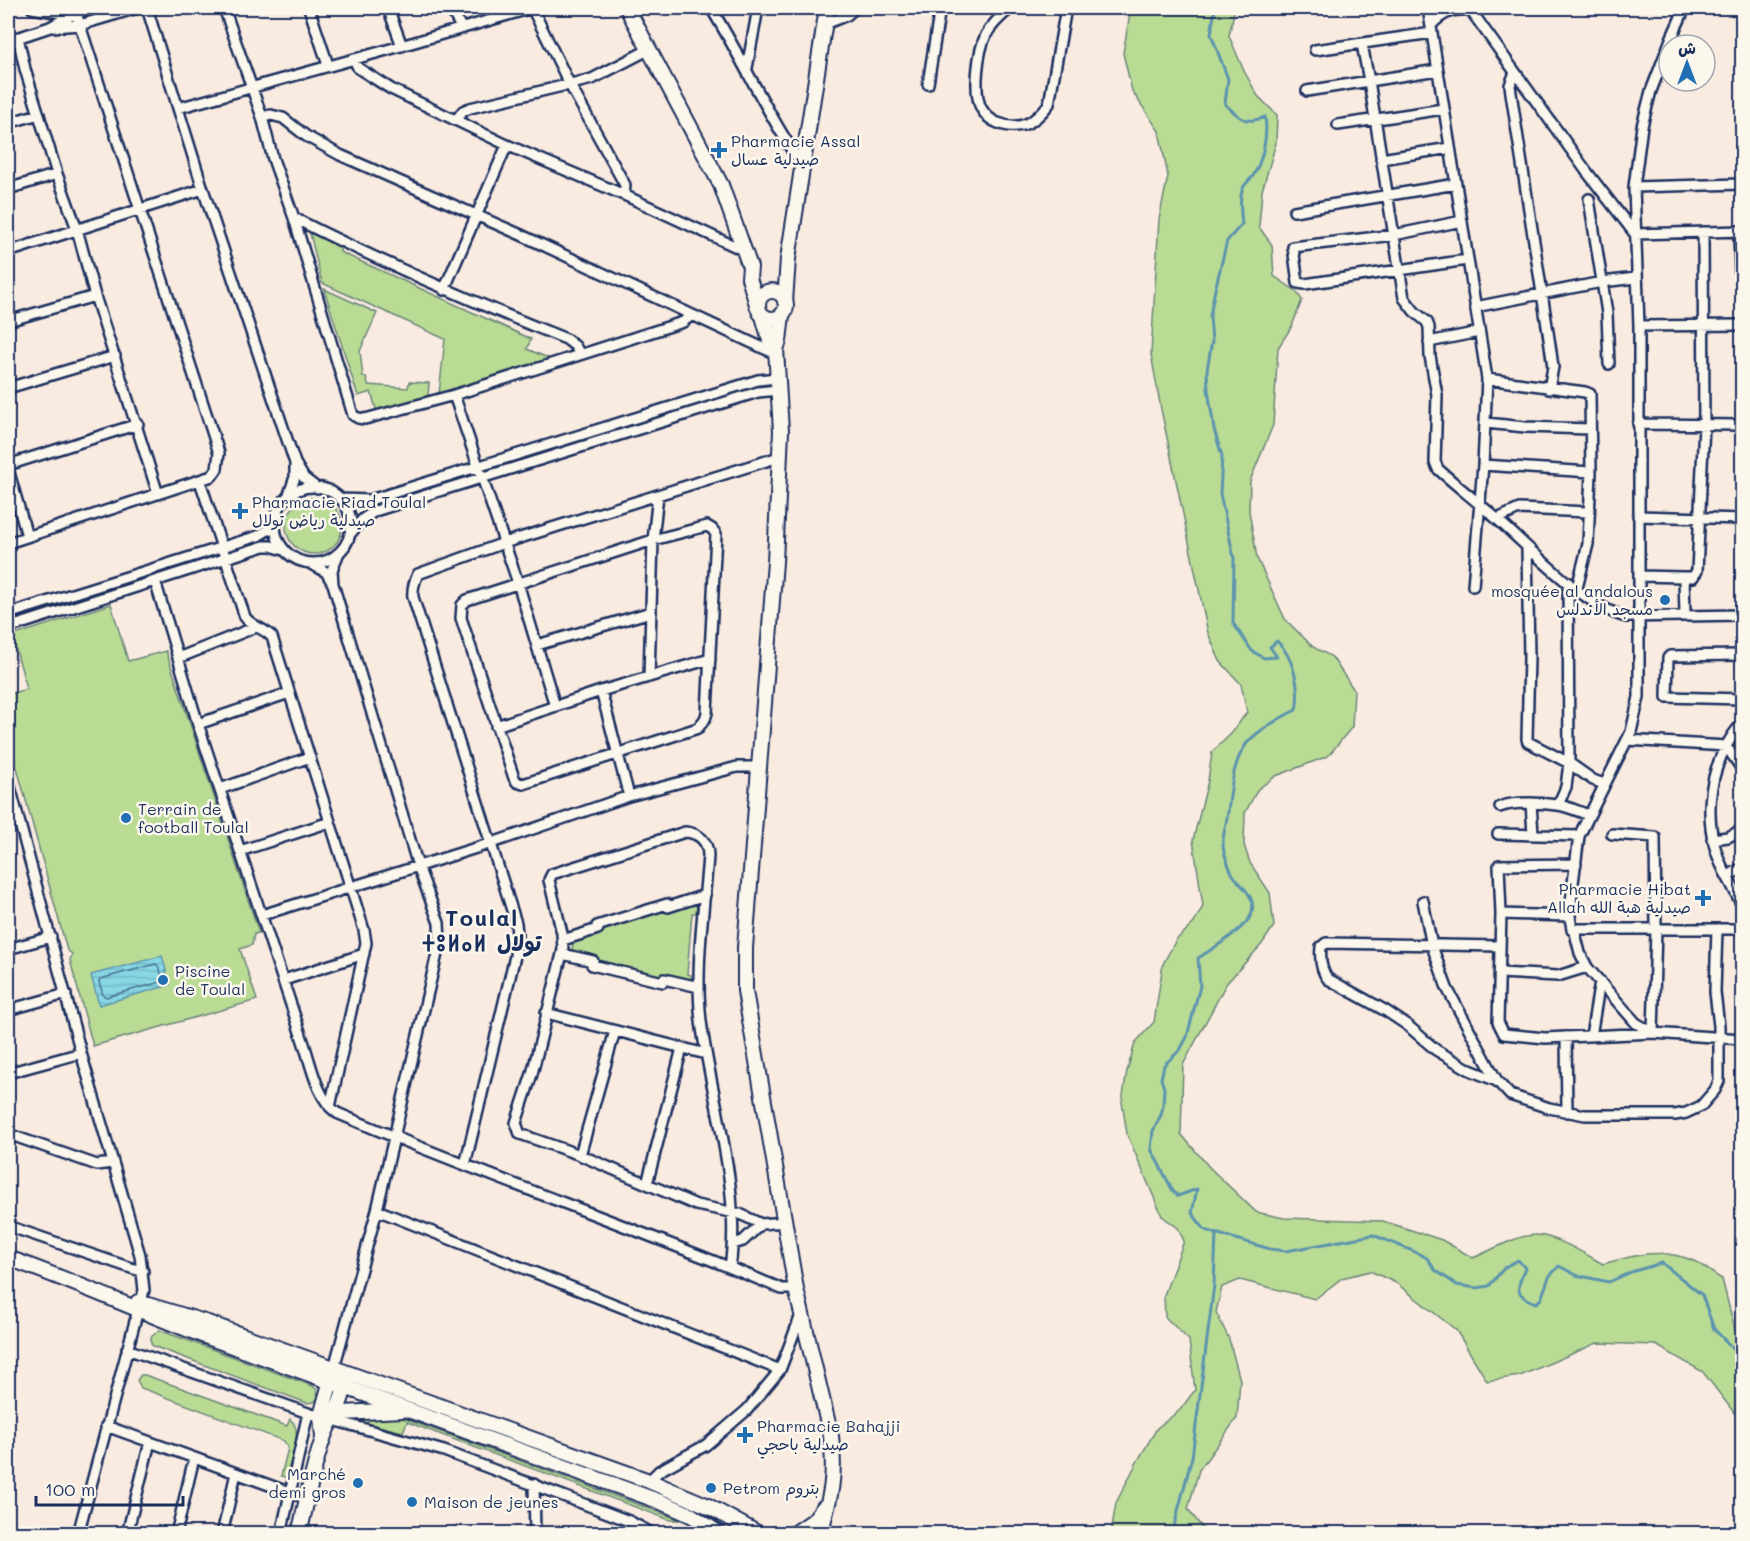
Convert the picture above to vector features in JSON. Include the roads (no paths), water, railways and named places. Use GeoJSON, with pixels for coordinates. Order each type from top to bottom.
{"type":"FeatureCollection","features":[{"type":"Feature","properties":{"kind":"street"},"geometry":{"type":"LineString","coordinates":[[32,8],[76,13]]}},
{"type":"Feature","properties":{"kind":"street"},"geometry":{"type":"LineString","coordinates":[[8,41],[50,27],[76,13],[94,8]]}},
{"type":"Feature","properties":{"kind":"street"},"geometry":{"type":"LineString","coordinates":[[50,27],[80,26],[137,8]]}},
{"type":"Feature","properties":{"kind":"street"},"geometry":{"type":"LineString","coordinates":[[147,8],[203,189],[295,463],[303,478],[317,488]]}},
{"type":"Feature","properties":{"kind":"street"},"geometry":{"type":"LineString","coordinates":[[224,8],[262,117],[353,415],[364,419],[454,395],[683,322],[692,315]]}},
{"type":"Feature","properties":{"kind":"street"},"geometry":{"type":"LineString","coordinates":[[309,8],[328,65]]}},
{"type":"Feature","properties":{"kind":"street"},"geometry":{"type":"LineString","coordinates":[[388,8],[402,46]]}},
{"type":"Feature","properties":{"kind":"street"},"geometry":{"type":"LineString","coordinates":[[450,8],[461,27]]}},
{"type":"Feature","properties":{"kind":"street"},"geometry":{"type":"LineString","coordinates":[[178,108],[532,8],[570,85],[625,184],[624,195]]}},
{"type":"Feature","properties":{"kind":"street"},"geometry":{"type":"LineString","coordinates":[[627,8],[717,177],[750,267],[763,287],[770,292],[782,295],[784,309]]}},
{"type":"Feature","properties":{"kind":"street"},"geometry":{"type":"LineString","coordinates":[[711,8],[802,167]]}},
{"type":"Feature","properties":{"kind":"street"},"geometry":{"type":"LineString","coordinates":[[747,68],[758,8]]}},
{"type":"Feature","properties":{"kind":"street"},"geometry":{"type":"LineString","coordinates":[[820,1533],[833,1485],[834,1461],[831,1436],[819,1380],[801,1316],[745,991],[746,948],[775,562],[781,431],[776,352],[827,8]]}},
{"type":"Feature","properties":{"kind":"street"},"geometry":{"type":"LineString","coordinates":[[825,24],[847,15],[855,8]]}},
{"type":"Feature","properties":{"kind":"street"},"geometry":{"type":"LineString","coordinates":[[928,84],[940,8]]}},
{"type":"Feature","properties":{"kind":"street"},"geometry":{"type":"LineString","coordinates":[[1011,8],[999,18],[987,34],[982,47],[977,89],[978,100],[987,116],[1007,126],[1018,127],[1039,117],[1049,104],[1066,8]]}},
{"type":"Feature","properties":{"kind":"street"},"geometry":{"type":"LineString","coordinates":[[1428,8],[1487,379],[1486,423],[1473,586]]}},
{"type":"Feature","properties":{"kind":"street"},"geometry":{"type":"LineString","coordinates":[[1653,1033],[1629,1017],[1587,967],[1580,953],[1574,930],[1572,930],[1570,916],[1580,836],[1627,740],[1635,719],[1639,697],[1639,327],[1634,187],[1642,126],[1652,91],[1685,8]]}},
{"type":"Feature","properties":{"kind":"street"},"geometry":{"type":"LineString","coordinates":[[1738,8],[1743,22]]}},
{"type":"Feature","properties":{"kind":"street"},"geometry":{"type":"LineString","coordinates":[[1315,50],[1362,44],[1431,29],[1443,12],[1469,9],[1587,172],[1635,234]]}},
{"type":"Feature","properties":{"kind":"street"},"geometry":{"type":"LineString","coordinates":[[8,543],[200,481],[212,476],[217,469],[218,446],[76,13]]}},
{"type":"Feature","properties":{"kind":"street"},"geometry":{"type":"LineString","coordinates":[[18,37],[24,69],[77,229],[158,494]]}},
{"type":"Feature","properties":{"kind":"street"},"geometry":{"type":"LineString","coordinates":[[1362,44],[1405,301],[1430,327],[1437,395],[1436,465],[1527,548],[1611,613],[1626,617],[1743,615]]}},
{"type":"Feature","properties":{"kind":"street"},"geometry":{"type":"LineString","coordinates":[[456,120],[463,111],[470,108],[592,79],[648,50]]}},
{"type":"Feature","properties":{"kind":"street"},"geometry":{"type":"LineString","coordinates":[[354,59],[358,68],[375,80],[507,146],[624,195],[745,251]]}},
{"type":"Feature","properties":{"kind":"street"},"geometry":{"type":"LineString","coordinates":[[1307,91],[1437,70]]}},
{"type":"Feature","properties":{"kind":"street"},"geometry":{"type":"LineString","coordinates":[[1515,72],[1510,85],[1510,93],[1553,367],[1549,389]]}},
{"type":"Feature","properties":{"kind":"street"},"geometry":{"type":"LineString","coordinates":[[1338,125],[1443,109]]}},
{"type":"Feature","properties":{"kind":"street"},"geometry":{"type":"LineString","coordinates":[[8,123],[39,114]]}},
{"type":"Feature","properties":{"kind":"street"},"geometry":{"type":"LineString","coordinates":[[262,117],[271,114],[283,118],[317,144],[776,352]]}},
{"type":"Feature","properties":{"kind":"street"},"geometry":{"type":"LineString","coordinates":[[444,290],[507,146]]}},
{"type":"Feature","properties":{"kind":"street"},"geometry":{"type":"LineString","coordinates":[[1381,159],[1450,148]]}},
{"type":"Feature","properties":{"kind":"street"},"geometry":{"type":"LineString","coordinates":[[8,189],[57,174]]}},
{"type":"Feature","properties":{"kind":"street"},"geometry":{"type":"LineString","coordinates":[[1294,211],[1456,184]]}},
{"type":"Feature","properties":{"kind":"street"},"geometry":{"type":"LineString","coordinates":[[1634,187],[1743,184]]}},
{"type":"Feature","properties":{"kind":"street"},"geometry":{"type":"LineString","coordinates":[[8,252],[203,189]]}},
{"type":"Feature","properties":{"kind":"street"},"geometry":{"type":"LineString","coordinates":[[1589,199],[1606,313],[1609,364]]}},
{"type":"Feature","properties":{"kind":"street"},"geometry":{"type":"LineString","coordinates":[[294,218],[373,258],[444,290],[566,339],[575,346],[580,354]]}},
{"type":"Feature","properties":{"kind":"street"},"geometry":{"type":"LineString","coordinates":[[1462,221],[1394,235],[1293,247],[1300,284],[1467,260]]}},
{"type":"Feature","properties":{"kind":"street"},"geometry":{"type":"LineString","coordinates":[[1635,234],[1741,231],[1740,276],[1743,285]]}},
{"type":"Feature","properties":{"kind":"street"},"geometry":{"type":"LineString","coordinates":[[1639,576],[1693,577],[1697,571],[1704,425],[1703,232]]}},
{"type":"Feature","properties":{"kind":"street"},"geometry":{"type":"LineString","coordinates":[[760,312],[762,296],[770,292],[788,259]]}},
{"type":"Feature","properties":{"kind":"street"},"geometry":{"type":"LineString","coordinates":[[750,267],[749,278],[771,344],[776,352]]}},
{"type":"Feature","properties":{"kind":"street"},"geometry":{"type":"LineString","coordinates":[[1475,307],[1602,282],[1636,278]]}},
{"type":"Feature","properties":{"kind":"street"},"geometry":{"type":"LineString","coordinates":[[8,321],[96,296]]}},
{"type":"Feature","properties":{"kind":"street"},"geometry":{"type":"LineString","coordinates":[[760,312],[770,319],[784,309]]}},
{"type":"Feature","properties":{"kind":"street"},"geometry":{"type":"LineString","coordinates":[[1639,327],[1743,324]]}},
{"type":"Feature","properties":{"kind":"street"},"geometry":{"type":"LineString","coordinates":[[1430,342],[1479,332]]}},
{"type":"Feature","properties":{"kind":"street"},"geometry":{"type":"LineString","coordinates":[[8,388],[115,356]]}},
{"type":"Feature","properties":{"kind":"street"},"geometry":{"type":"LineString","coordinates":[[1487,379],[1588,393],[1591,472],[1588,544],[1577,588]]}},
{"type":"Feature","properties":{"kind":"street"},"geometry":{"type":"LineString","coordinates":[[340,498],[357,501],[370,500],[479,473],[758,392],[778,384]]}},
{"type":"Feature","properties":{"kind":"street"},"geometry":{"type":"LineString","coordinates":[[454,395],[518,583],[555,706]]}},
{"type":"Feature","properties":{"kind":"street"},"geometry":{"type":"LineString","coordinates":[[1486,423],[1590,429]]}},
{"type":"Feature","properties":{"kind":"street"},"geometry":{"type":"LineString","coordinates":[[27,536],[8,467],[138,424]]}},
{"type":"Feature","properties":{"kind":"street"},"geometry":{"type":"LineString","coordinates":[[1638,424],[1743,425]]}},
{"type":"Feature","properties":{"kind":"street"},"geometry":{"type":"LineString","coordinates":[[465,1165],[514,956],[517,934],[492,843],[434,665],[412,588],[418,574],[504,543],[780,457]]}},
{"type":"Feature","properties":{"kind":"street"},"geometry":{"type":"LineString","coordinates":[[8,614],[258,537],[271,528],[280,507],[287,498],[295,477],[295,463]]}},
{"type":"Feature","properties":{"kind":"street"},"geometry":{"type":"LineString","coordinates":[[1483,465],[1591,472]]}},
{"type":"Feature","properties":{"kind":"street"},"geometry":{"type":"LineString","coordinates":[[333,584],[334,562],[350,534],[363,519],[375,512],[479,473]]}},
{"type":"Feature","properties":{"kind":"street"},"geometry":{"type":"LineString","coordinates":[[200,481],[245,617],[272,637],[364,930],[366,943],[364,954],[330,1107]]}},
{"type":"Feature","properties":{"kind":"street"},"geometry":{"type":"LineString","coordinates":[[287,498],[306,488],[330,491],[340,498],[350,515],[350,534]]}},
{"type":"Feature","properties":{"kind":"street"},"geometry":{"type":"LineString","coordinates":[[649,677],[658,495]]}},
{"type":"Feature","properties":{"kind":"street"},"geometry":{"type":"LineString","coordinates":[[1497,519],[1520,509],[1589,512]]}},
{"type":"Feature","properties":{"kind":"street"},"geometry":{"type":"LineString","coordinates":[[1638,516],[1743,519]]}},
{"type":"Feature","properties":{"kind":"street"},"geometry":{"type":"LineString","coordinates":[[276,519],[277,536],[284,550]]}},
{"type":"Feature","properties":{"kind":"street"},"geometry":{"type":"LineString","coordinates":[[707,526],[716,534],[707,713],[698,728],[523,784],[517,782],[461,618],[461,611],[467,600],[654,540],[707,526]]}},
{"type":"Feature","properties":{"kind":"street"},"geometry":{"type":"LineString","coordinates":[[8,628],[264,546],[284,550],[298,560],[326,572],[333,584],[418,866],[439,923],[440,941],[395,1138],[337,1374],[324,1416],[291,1493],[281,1533]]}},
{"type":"Feature","properties":{"kind":"street"},"geometry":{"type":"LineString","coordinates":[[1527,548],[1529,657],[1527,739],[1528,742],[1569,763],[1593,780],[1604,784]]}},
{"type":"Feature","properties":{"kind":"street"},"geometry":{"type":"LineString","coordinates":[[306,562],[325,561],[340,551]]}},
{"type":"Feature","properties":{"kind":"street"},"geometry":{"type":"LineString","coordinates":[[1684,577],[1685,615]]}},
{"type":"Feature","properties":{"kind":"street"},"geometry":{"type":"LineString","coordinates":[[155,581],[198,724],[316,1081],[330,1107],[337,1113],[395,1138],[597,1214],[782,1289],[796,1289]]}},
{"type":"Feature","properties":{"kind":"street"},"geometry":{"type":"LineString","coordinates":[[1558,805],[1566,787],[1569,763],[1568,582]]}},
{"type":"Feature","properties":{"kind":"street"},"geometry":{"type":"LineString","coordinates":[[537,645],[651,612]]}},
{"type":"Feature","properties":{"kind":"street"},"geometry":{"type":"LineString","coordinates":[[177,658],[256,627]]}},
{"type":"Feature","properties":{"kind":"street"},"geometry":{"type":"LineString","coordinates":[[1743,655],[1670,656],[1668,658],[1667,697],[1743,699]]}},
{"type":"Feature","properties":{"kind":"street"},"geometry":{"type":"LineString","coordinates":[[496,726],[710,659]]}},
{"type":"Feature","properties":{"kind":"street"},"geometry":{"type":"LineString","coordinates":[[601,692],[629,796]]}},
{"type":"Feature","properties":{"kind":"street"},"geometry":{"type":"LineString","coordinates":[[198,724],[289,693]]}},
{"type":"Feature","properties":{"kind":"street"},"geometry":{"type":"LineString","coordinates":[[1743,723],[1726,746],[1715,773],[1709,806],[1712,839],[1743,904]]}},
{"type":"Feature","properties":{"kind":"street"},"geometry":{"type":"LineString","coordinates":[[1627,740],[1726,746]]}},
{"type":"Feature","properties":{"kind":"street"},"geometry":{"type":"LineString","coordinates":[[1726,746],[1743,769]]}},
{"type":"Feature","properties":{"kind":"street"},"geometry":{"type":"LineString","coordinates":[[220,789],[310,757]]}},
{"type":"Feature","properties":{"kind":"street"},"geometry":{"type":"LineString","coordinates":[[262,915],[492,843],[629,796],[737,767],[760,767]]}},
{"type":"Feature","properties":{"kind":"street"},"geometry":{"type":"LineString","coordinates":[[8,779],[81,1053],[131,1221],[143,1271],[144,1290],[78,1533]]}},
{"type":"Feature","properties":{"kind":"street"},"geometry":{"type":"LineString","coordinates":[[1500,807],[1504,804],[1531,803],[1558,805],[1589,815]]}},
{"type":"Feature","properties":{"kind":"street"},"geometry":{"type":"LineString","coordinates":[[1531,803],[1533,834]]}},
{"type":"Feature","properties":{"kind":"street"},"geometry":{"type":"LineString","coordinates":[[240,851],[330,822]]}},
{"type":"Feature","properties":{"kind":"street"},"geometry":{"type":"LineString","coordinates":[[1712,839],[1728,837],[1743,830]]}},
{"type":"Feature","properties":{"kind":"street"},"geometry":{"type":"LineString","coordinates":[[729,1266],[733,1244],[731,1212],[719,1120],[706,1054],[699,987],[707,846],[698,835],[688,832],[681,833],[550,876],[563,940],[562,954],[532,1074],[516,1123],[520,1134],[580,1155],[696,1205],[731,1212],[740,1214],[761,1224],[784,1222]]}},
{"type":"Feature","properties":{"kind":"street"},"geometry":{"type":"LineString","coordinates":[[1498,834],[1580,836]]}},
{"type":"Feature","properties":{"kind":"street"},"geometry":{"type":"LineString","coordinates":[[1612,834],[1655,837],[1656,929],[1653,1033]]}},
{"type":"Feature","properties":{"kind":"street"},"geometry":{"type":"LineString","coordinates":[[1576,864],[1499,865],[1501,914],[1498,1022],[1500,1030],[1504,1034],[1545,1038],[1653,1033],[1743,1039]]}},
{"type":"Feature","properties":{"kind":"street"},"geometry":{"type":"LineString","coordinates":[[1728,876],[1743,868]]}},
{"type":"Feature","properties":{"kind":"street"},"geometry":{"type":"LineString","coordinates":[[563,940],[598,929],[597,926],[667,904],[668,907],[705,896]]}},
{"type":"Feature","properties":{"kind":"street"},"geometry":{"type":"LineString","coordinates":[[1423,901],[1432,946],[1447,988],[1497,1081],[1510,1095],[1518,1099],[1567,1112],[1601,1117],[1675,1115],[1694,1110],[1701,1106],[1718,1086],[1719,1039],[1715,992],[1717,929]]}},
{"type":"Feature","properties":{"kind":"street"},"geometry":{"type":"LineString","coordinates":[[1501,914],[1570,916]]}},
{"type":"Feature","properties":{"kind":"street"},"geometry":{"type":"LineString","coordinates":[[1574,930],[1743,929]]}},
{"type":"Feature","properties":{"kind":"street"},"geometry":{"type":"LineString","coordinates":[[8,949],[51,937]]}},
{"type":"Feature","properties":{"kind":"street"},"geometry":{"type":"LineString","coordinates":[[1497,1081],[1470,1070],[1436,1050],[1407,1025],[1386,1011],[1328,979],[1323,970],[1321,946],[1326,943],[1500,946]]}},
{"type":"Feature","properties":{"kind":"street"},"geometry":{"type":"LineString","coordinates":[[284,980],[364,954]]}},
{"type":"Feature","properties":{"kind":"street"},"geometry":{"type":"LineString","coordinates":[[562,954],[593,961],[592,965],[663,982],[664,979],[699,987]]}},
{"type":"Feature","properties":{"kind":"street"},"geometry":{"type":"LineString","coordinates":[[1500,973],[1558,976],[1587,967]]}},
{"type":"Feature","properties":{"kind":"street"},"geometry":{"type":"LineString","coordinates":[[1591,1036],[1600,981]]}},
{"type":"Feature","properties":{"kind":"street"},"geometry":{"type":"LineString","coordinates":[[8,1010],[66,994]]}},
{"type":"Feature","properties":{"kind":"street"},"geometry":{"type":"LineString","coordinates":[[546,1013],[706,1054]]}},
{"type":"Feature","properties":{"kind":"street"},"geometry":{"type":"LineString","coordinates":[[580,1155],[615,1031]]}},
{"type":"Feature","properties":{"kind":"street"},"geometry":{"type":"LineString","coordinates":[[1566,1037],[1567,1112]]}},
{"type":"Feature","properties":{"kind":"street"},"geometry":{"type":"LineString","coordinates":[[647,1184],[682,1048]]}},
{"type":"Feature","properties":{"kind":"street"},"geometry":{"type":"LineString","coordinates":[[8,1073],[81,1053]]}},
{"type":"Feature","properties":{"kind":"street"},"geometry":{"type":"LineString","coordinates":[[8,1134],[97,1165],[112,1163]]}},
{"type":"Feature","properties":{"kind":"street"},"geometry":{"type":"LineString","coordinates":[[377,1210],[780,1370]]}},
{"type":"Feature","properties":{"kind":"street"},"geometry":{"type":"LineString","coordinates":[[733,1244],[743,1241],[761,1224]]}},
{"type":"Feature","properties":{"kind":"street"},"geometry":{"type":"LineString","coordinates":[[8,1226],[143,1271]]}},
{"type":"Feature","properties":{"kind":"street"},"geometry":{"type":"LineString","coordinates":[[8,1258],[139,1306],[208,1323],[337,1374],[649,1481],[706,1505],[759,1533]]}},
{"type":"Feature","properties":{"kind":"street"},"geometry":{"type":"LineString","coordinates":[[649,1481],[659,1471],[706,1445],[747,1410],[780,1370],[801,1316]]}},
{"type":"Feature","properties":{"kind":"street"},"geometry":{"type":"LineString","coordinates":[[127,1349],[324,1416],[444,1451],[629,1521],[653,1533]]}},
{"type":"Feature","properties":{"kind":"street"},"geometry":{"type":"LineString","coordinates":[[337,1374],[345,1387],[661,1502],[691,1515],[720,1533]]}},
{"type":"Feature","properties":{"kind":"street"},"geometry":{"type":"LineString","coordinates":[[299,1533],[323,1437],[324,1416],[345,1387]]}},
{"type":"Feature","properties":{"kind":"street"},"geometry":{"type":"LineString","coordinates":[[324,1416],[343,1413],[411,1411]]}},
{"type":"Feature","properties":{"kind":"street"},"geometry":{"type":"LineString","coordinates":[[106,1426],[308,1499]]}},
{"type":"Feature","properties":{"kind":"street"},"geometry":{"type":"LineString","coordinates":[[127,1533],[150,1442]]}},
{"type":"Feature","properties":{"kind":"street"},"geometry":{"type":"LineString","coordinates":[[176,1533],[194,1458]]}},
{"type":"Feature","properties":{"kind":"street"},"geometry":{"type":"LineString","coordinates":[[222,1533],[237,1473]]}},
{"type":"Feature","properties":{"kind":"street"},"geometry":{"type":"LineString","coordinates":[[534,1484],[535,1533]]}},
{"type":"Feature","properties":{"kind":"street"},"geometry":{"type":"LineString","coordinates":[[794,1533],[813,1521],[829,1500]]}},
{"type":"Feature","properties":{"kind":"water"},"geometry":{"type":"Polygon","coordinates":[[[162,956],[170,985],[99,1005],[91,975],[162,956]]]}},
{"type":"Feature","properties":{"kind":"waterway"},"geometry":{"type":"LineString","coordinates":[[1215,8],[1211,34],[1228,79],[1225,104],[1243,119],[1252,120],[1265,117],[1266,124],[1260,162],[1242,191],[1240,203],[1242,224],[1227,241],[1210,316],[1212,341],[1207,370],[1208,389],[1214,429],[1222,456],[1220,494],[1234,558],[1233,623],[1252,651],[1264,658],[1277,657],[1270,647],[1277,641],[1283,647],[1294,673],[1297,701],[1296,710],[1251,739],[1238,760],[1231,789],[1223,848],[1231,871],[1250,896],[1253,908],[1248,921],[1228,939],[1198,958],[1200,986],[1187,1037],[1180,1050],[1164,1065],[1161,1079],[1164,1088],[1163,1106],[1153,1131],[1151,1149],[1173,1191],[1178,1196],[1197,1189],[1192,1213],[1205,1230],[1270,1249],[1286,1251],[1373,1235],[1427,1258],[1435,1270],[1457,1285],[1477,1288],[1489,1286],[1505,1267],[1518,1260],[1525,1268],[1519,1286],[1520,1294],[1536,1303],[1541,1299],[1549,1277],[1559,1266],[1576,1275],[1609,1282],[1631,1272],[1662,1263],[1702,1295],[1714,1329],[1742,1358]]}},
{"type":"Feature","properties":{"kind":"waterway"},"geometry":{"type":"LineString","coordinates":[[1172,1534],[1192,1457],[1214,1285],[1216,1234]]}},
{"type":"Feature","properties":{"kind":"place","name":"Pharmacie Assal صيدلية عسال"},"geometry":{"type":"Point","coordinates":[719,150]}},
{"type":"Feature","properties":{"kind":"place","name":"Pharmacie Riad Toulal صيدلية رياض تولال"},"geometry":{"type":"Point","coordinates":[240,511]}},
{"type":"Feature","properties":{"kind":"place","name":"mosquée al andalous مسجد الأندلس"},"geometry":{"type":"Point","coordinates":[1665,600]}},
{"type":"Feature","properties":{"kind":"place","name":"Terrain de football Toulal"},"geometry":{"type":"Point","coordinates":[126,818]}},
{"type":"Feature","properties":{"kind":"place","name":"Pharmacie Hibat Allah صيدلية هبة الله"},"geometry":{"type":"Point","coordinates":[1703,898]}},
{"type":"Feature","properties":{"kind":"place","name":"Piscine de Toulal"},"geometry":{"type":"Point","coordinates":[163,980]}},
{"type":"Feature","properties":{"kind":"place","name":"Pharmacie Bahajji صيدلية باحجي"},"geometry":{"type":"Point","coordinates":[745,1435]}},
{"type":"Feature","properties":{"kind":"place","name":"Marché demi gros"},"geometry":{"type":"Point","coordinates":[358,1483]}},
{"type":"Feature","properties":{"kind":"place","name":"Petrom بتروم"},"geometry":{"type":"Point","coordinates":[711,1488]}},
{"type":"Feature","properties":{"kind":"place","name":"Maison de jeunes"},"geometry":{"type":"Point","coordinates":[412,1502]}},
{"type":"Feature","properties":{"kind":"district","name":"Toulal ⵜⵓⵍⴰⵍ تولال"},"geometry":{"type":"Point","coordinates":[482,930]}}]}
